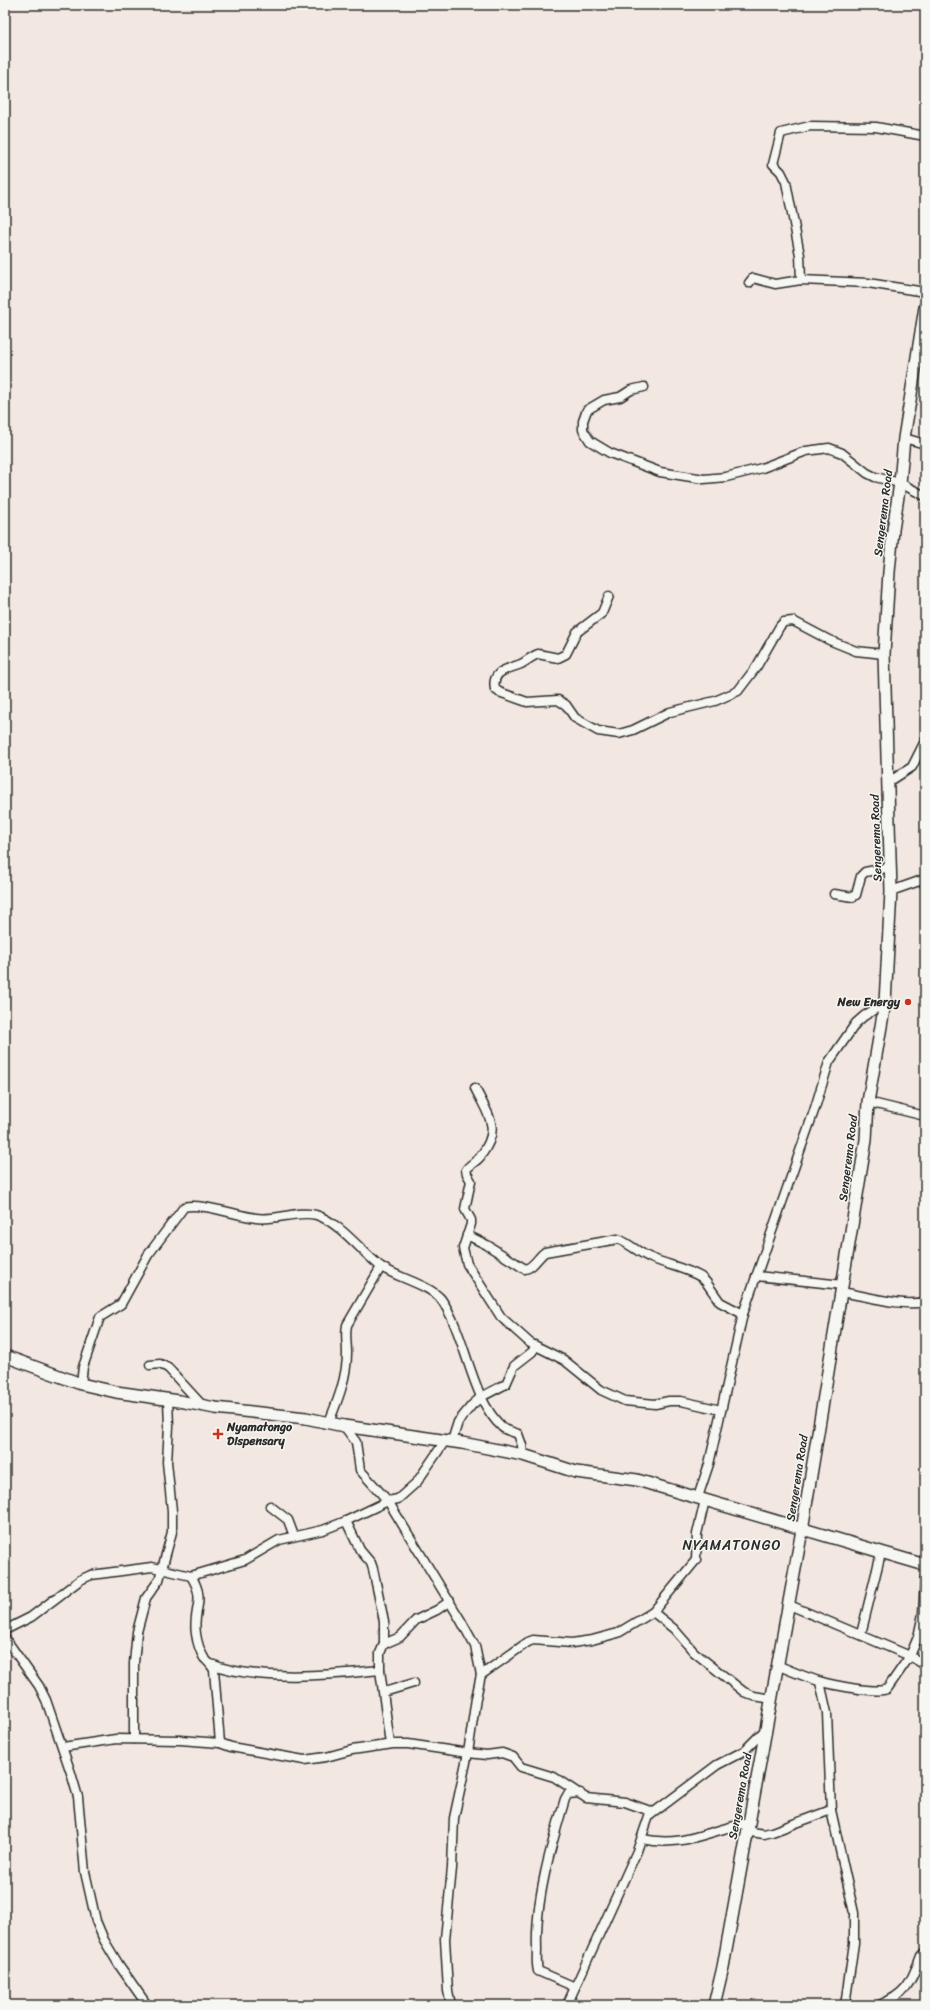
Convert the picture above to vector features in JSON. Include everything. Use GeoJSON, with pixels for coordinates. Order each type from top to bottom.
{"type":"FeatureCollection","features":[{"type":"Feature","properties":{"kind":"main road","name":"Sengerema Road"},"geometry":{"type":"LineString","coordinates":[[714,2005],[723,1967],[764,1731],[772,1699],[787,1604],[802,1530],[866,1140],[868,1102],[885,1003],[891,868],[884,654],[892,530],[900,482],[904,438],[925,307]]}},
{"type":"Feature","properties":{"kind":"main road"},"geometry":{"type":"LineString","coordinates":[[5,1356],[81,1384],[116,1392],[179,1401],[204,1407],[397,1432],[523,1455],[576,1472],[637,1480],[802,1530],[925,1565]]}},
{"type":"Feature","properties":{"kind":"street"},"geometry":{"type":"LineString","coordinates":[[801,280],[800,255],[786,182],[781,172],[773,164],[781,133],[810,126],[869,126],[925,136]]}},
{"type":"Feature","properties":{"kind":"street"},"geometry":{"type":"LineString","coordinates":[[749,283],[753,278],[776,284],[801,280],[868,283],[925,292]]}},
{"type":"Feature","properties":{"kind":"street"},"geometry":{"type":"LineString","coordinates":[[644,387],[631,390],[620,397],[604,400],[588,410],[582,426],[588,439],[610,453],[660,472],[704,479],[739,474],[762,468],[806,451],[829,448],[842,453],[867,473],[876,477],[900,482],[925,496]]}},
{"type":"Feature","properties":{"kind":"street"},"geometry":{"type":"LineString","coordinates":[[904,438],[925,444]]}},
{"type":"Feature","properties":{"kind":"street"},"geometry":{"type":"LineString","coordinates":[[609,596],[602,613],[577,632],[566,654],[558,658],[538,654],[521,664],[504,669],[500,672],[495,682],[495,689],[527,702],[553,700],[561,701],[575,718],[598,731],[608,734],[618,734],[633,730],[670,712],[715,701],[738,691],[757,666],[780,626],[788,621],[793,621],[829,640],[856,651],[884,654]]}},
{"type":"Feature","properties":{"kind":"street"},"geometry":{"type":"LineString","coordinates":[[888,783],[912,767],[925,741]]}},
{"type":"Feature","properties":{"kind":"street"},"geometry":{"type":"LineString","coordinates":[[834,894],[852,897],[858,892],[861,876],[865,872],[891,868]]}},
{"type":"Feature","properties":{"kind":"street"},"geometry":{"type":"LineString","coordinates":[[891,891],[925,879]]}},
{"type":"Feature","properties":{"kind":"street"},"geometry":{"type":"LineString","coordinates":[[481,1675],[533,1640],[572,1643],[592,1640],[618,1633],[653,1612],[696,1560],[697,1534],[702,1499],[743,1314],[814,1111],[829,1062],[856,1023],[864,1016],[885,1003]]}},
{"type":"Feature","properties":{"kind":"street"},"geometry":{"type":"LineString","coordinates":[[476,1088],[491,1121],[493,1134],[487,1147],[478,1159],[466,1170],[472,1181],[465,1209],[471,1220],[462,1248],[467,1264],[501,1317],[524,1338],[536,1346],[564,1360],[596,1388],[615,1397],[647,1404],[669,1400],[681,1401],[721,1410]]}},
{"type":"Feature","properties":{"kind":"street"},"geometry":{"type":"LineString","coordinates":[[868,1102],[925,1116]]}},
{"type":"Feature","properties":{"kind":"street"},"geometry":{"type":"LineString","coordinates":[[81,1384],[80,1382],[83,1367],[100,1317],[121,1304],[148,1255],[186,1206],[220,1210],[257,1219],[317,1215],[340,1230],[381,1266],[439,1297],[455,1325],[481,1397],[488,1410],[502,1427],[518,1434],[522,1444],[523,1455]]}},
{"type":"Feature","properties":{"kind":"street"},"geometry":{"type":"LineString","coordinates":[[467,1235],[487,1245],[525,1269],[532,1266],[538,1257],[545,1252],[618,1239],[638,1252],[700,1277],[706,1282],[720,1302],[743,1314]]}},
{"type":"Feature","properties":{"kind":"street"},"geometry":{"type":"LineString","coordinates":[[329,1422],[343,1384],[347,1354],[345,1334],[347,1325],[381,1266]]}},
{"type":"Feature","properties":{"kind":"street"},"geometry":{"type":"LineString","coordinates":[[756,1276],[842,1288],[904,1303],[917,1304],[925,1302]]}},
{"type":"Feature","properties":{"kind":"street"},"geometry":{"type":"LineString","coordinates":[[5,1630],[31,1617],[80,1580],[91,1575],[152,1567],[191,1576],[245,1560],[279,1540],[307,1534],[346,1521],[388,1501],[398,1499],[417,1482],[449,1441],[458,1422],[472,1405],[481,1397],[506,1384],[514,1366],[532,1352],[536,1346]]}},
{"type":"Feature","properties":{"kind":"street"},"geometry":{"type":"LineString","coordinates":[[150,1365],[160,1364],[168,1368],[188,1392],[204,1407]]}},
{"type":"Feature","properties":{"kind":"street"},"geometry":{"type":"LineString","coordinates":[[134,1739],[134,1663],[137,1632],[144,1602],[158,1582],[170,1542],[172,1524],[167,1462],[169,1426],[168,1400]]}},
{"type":"Feature","properties":{"kind":"street"},"geometry":{"type":"LineString","coordinates":[[344,1426],[356,1442],[360,1470],[388,1501],[450,1602],[475,1646],[481,1675],[468,1753],[454,1818],[452,1868],[446,1926],[448,1991],[452,2005]]}},
{"type":"Feature","properties":{"kind":"street"},"geometry":{"type":"LineString","coordinates":[[270,1506],[288,1520],[294,1536]]}},
{"type":"Feature","properties":{"kind":"street"},"geometry":{"type":"LineString","coordinates":[[346,1521],[360,1550],[374,1569],[384,1621],[384,1644],[380,1653],[380,1670],[390,1744]]}},
{"type":"Feature","properties":{"kind":"street"},"geometry":{"type":"LineString","coordinates":[[861,1634],[880,1553]]}},
{"type":"Feature","properties":{"kind":"street"},"geometry":{"type":"LineString","coordinates":[[191,1576],[200,1596],[197,1612],[196,1633],[203,1655],[211,1664],[215,1677],[220,1743]]}},
{"type":"Feature","properties":{"kind":"street"},"geometry":{"type":"LineString","coordinates":[[777,1665],[820,1682],[883,1691],[890,1686],[914,1648],[921,1627],[925,1578]]}},
{"type":"Feature","properties":{"kind":"street"},"geometry":{"type":"LineString","coordinates":[[384,1644],[400,1637],[416,1620],[450,1602]]}},
{"type":"Feature","properties":{"kind":"street"},"geometry":{"type":"LineString","coordinates":[[787,1604],[861,1634],[910,1656],[925,1665]]}},
{"type":"Feature","properties":{"kind":"street"},"geometry":{"type":"LineString","coordinates":[[653,1612],[674,1629],[694,1652],[744,1692],[754,1696],[772,1699]]}},
{"type":"Feature","properties":{"kind":"street"},"geometry":{"type":"LineString","coordinates":[[5,1638],[39,1686],[46,1700],[63,1747],[78,1796],[86,1872],[96,1921],[104,1940],[118,1965],[147,2005]]}},
{"type":"Feature","properties":{"kind":"street"},"geometry":{"type":"LineString","coordinates":[[211,1664],[234,1671],[288,1675],[380,1670]]}},
{"type":"Feature","properties":{"kind":"street"},"geometry":{"type":"LineString","coordinates":[[820,1682],[827,1713],[831,1810],[854,1913],[854,1943],[845,2005]]}},
{"type":"Feature","properties":{"kind":"street"},"geometry":{"type":"LineString","coordinates":[[384,1692],[414,1683]]}},
{"type":"Feature","properties":{"kind":"street"},"geometry":{"type":"LineString","coordinates":[[567,2005],[642,1839],[646,1821],[653,1812],[688,1788],[717,1765],[744,1751],[764,1731]]}},
{"type":"Feature","properties":{"kind":"street"},"geometry":{"type":"LineString","coordinates":[[63,1747],[101,1740],[180,1740],[220,1743],[231,1747],[304,1760],[390,1744],[408,1744],[487,1755],[507,1754],[513,1757],[521,1767],[554,1777],[586,1798],[625,1802],[653,1812]]}},
{"type":"Feature","properties":{"kind":"street"},"geometry":{"type":"LineString","coordinates":[[575,1987],[538,1971],[536,1964],[536,1936],[543,1881],[565,1799],[568,1794],[580,1793]]}},
{"type":"Feature","properties":{"kind":"street"},"geometry":{"type":"LineString","coordinates":[[642,1839],[657,1842],[679,1842],[730,1827],[748,1824],[752,1832],[764,1834],[831,1810]]}},
{"type":"Feature","properties":{"kind":"street"},"geometry":{"type":"LineString","coordinates":[[879,2005],[892,2000],[907,1988],[921,1956],[925,1952]]}},
{"type":"Feature","properties":{"kind":"place","name":"New Energy"},"geometry":{"type":"Point","coordinates":[908,1002]}},
{"type":"Feature","properties":{"kind":"place","name":"Nyamatongo Dispensary"},"geometry":{"type":"Point","coordinates":[218,1434]}},
{"type":"Feature","properties":{"kind":"district","name":"NYAMATONGO"},"geometry":{"type":"Point","coordinates":[732,1545]}}]}
